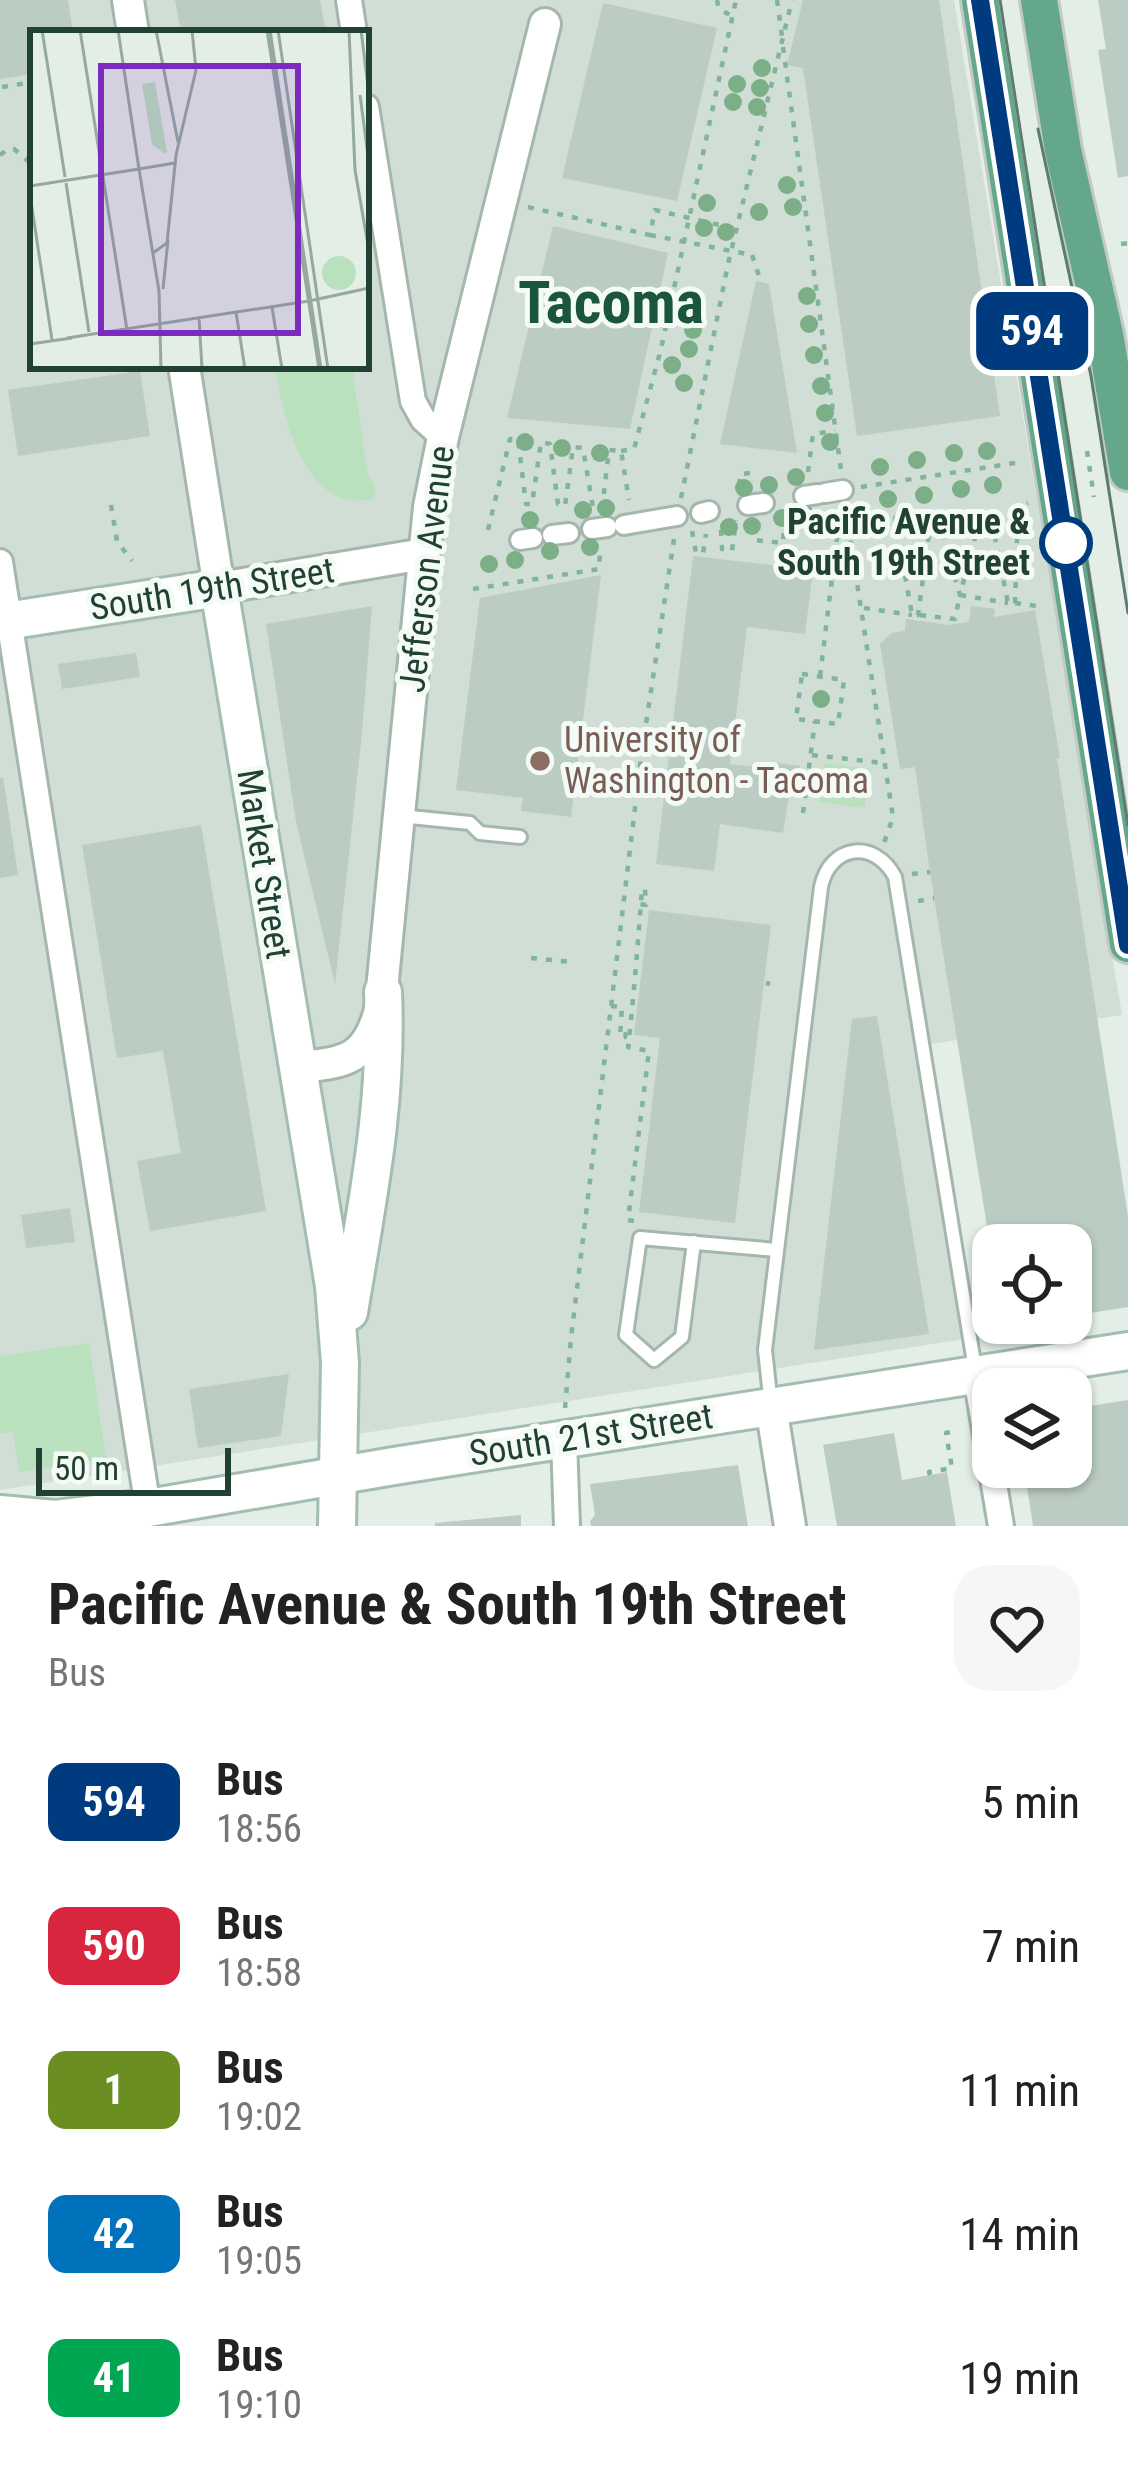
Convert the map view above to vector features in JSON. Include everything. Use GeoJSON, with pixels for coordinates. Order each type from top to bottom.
{"type":"FeatureCollection","features":[{"type":"Feature","properties":{"kind":"main road"},"geometry":{"type":"LineString","coordinates":[[980,0],[1128,944]]}},
{"type":"Feature","properties":{"kind":"main road"},"geometry":{"type":"LineString","coordinates":[[1039,0],[1063,150],[1105,334],[1128,472]]}},
{"type":"Feature","properties":{"kind":"main road","name":"South 19th Street"},"geometry":{"type":"LineString","coordinates":[[5,621],[219,588]]}},
{"type":"Feature","properties":{"kind":"main road","name":"Market Street"},"geometry":{"type":"LineString","coordinates":[[219,588],[334,1286],[340,1363]]}},
{"type":"Feature","properties":{"kind":"main road"},"geometry":{"type":"LineString","coordinates":[[337,1526],[340,1363],[381,1122],[383,992]]}},
{"type":"Feature","properties":{"kind":"main road","name":"South 21st Street"},"geometry":{"type":"LineString","coordinates":[[1025,1368],[1128,1351]]}},
{"type":"Feature","properties":{"kind":"main road","name":"South 21st Street"},"geometry":{"type":"LineString","coordinates":[[0,1514],[44,1522],[148,1508],[972,1377]]}},
{"type":"Feature","properties":{"kind":"street"},"geometry":{"type":"LineString","coordinates":[[128,0],[133,30]]}},
{"type":"Feature","properties":{"kind":"street"},"geometry":{"type":"LineString","coordinates":[[349,0],[354,30]]}},
{"type":"Feature","properties":{"kind":"street","name":"Jefferson Avenue"},"geometry":{"type":"LineString","coordinates":[[296,1068],[345,1062],[363,1048],[376,1023],[383,992],[429,507],[546,12]]}},
{"type":"Feature","properties":{"kind":"street"},"geometry":{"type":"LineString","coordinates":[[369,126],[413,401],[423,419],[443,437]]}},
{"type":"Feature","properties":{"kind":"street","name":"Market Street"},"geometry":{"type":"LineString","coordinates":[[184,369],[219,588]]}},
{"type":"Feature","properties":{"kind":"street"},"geometry":{"type":"LineString","coordinates":[[614,526],[753,504]]}},
{"type":"Feature","properties":{"kind":"street","name":"South 19th Street"},"geometry":{"type":"LineString","coordinates":[[219,588],[424,554]]}},
{"type":"Feature","properties":{"kind":"street"},"geometry":{"type":"LineString","coordinates":[[0,562],[5,621],[148,1508]]}},
{"type":"Feature","properties":{"kind":"street"},"geometry":{"type":"LineString","coordinates":[[771,1406],[790,1526]]}},
{"type":"Feature","properties":{"kind":"street"},"geometry":{"type":"LineString","coordinates":[[564,1441],[567,1526]]}},
{"type":"Feature","properties":{"kind":"street"},"geometry":{"type":"LineString","coordinates":[[995,1488],[1001,1526]]}},
{"type":"Feature","properties":{"kind":"lane"},"geometry":{"type":"LineString","coordinates":[[399,816],[470,823],[480,832],[520,837]]}},
{"type":"Feature","properties":{"kind":"lane"},"geometry":{"type":"LineString","coordinates":[[771,1406],[764,1358],[823,876],[839,856],[860,850],[884,861],[895,877],[975,1368]]}},
{"type":"Feature","properties":{"kind":"lane"},"geometry":{"type":"LineString","coordinates":[[694,1242],[682,1337],[655,1360],[626,1335],[640,1238],[694,1242],[777,1250]]}},
{"type":"Feature","properties":{"kind":"path"},"geometry":{"type":"LineString","coordinates":[[717,0],[719,9],[732,16]]}},
{"type":"Feature","properties":{"kind":"path"},"geometry":{"type":"LineString","coordinates":[[488,530],[510,439],[518,439],[526,504],[532,504],[541,442],[550,444],[558,504],[565,506],[573,447],[583,448],[593,509],[602,510],[609,450],[634,449],[661,349],[736,0]]}},
{"type":"Feature","properties":{"kind":"path"},"geometry":{"type":"LineString","coordinates":[[777,0],[836,431]]}},
{"type":"Feature","properties":{"kind":"path"},"geometry":{"type":"LineString","coordinates":[[792,0],[736,229],[753,504],[820,676]]}},
{"type":"Feature","properties":{"kind":"path"},"geometry":{"type":"LineString","coordinates":[[0,155],[14,149],[30,162]]}},
{"type":"Feature","properties":{"kind":"path"},"geometry":{"type":"LineString","coordinates":[[502,200],[752,255],[761,282]]}},
{"type":"Feature","properties":{"kind":"path"},"geometry":{"type":"LineString","coordinates":[[650,235],[656,210],[736,229]]}},
{"type":"Feature","properties":{"kind":"path"},"geometry":{"type":"LineString","coordinates":[[564,1441],[570,1346],[643,750],[753,504],[813,434],[836,431]]}},
{"type":"Feature","properties":{"kind":"path"},"geometry":{"type":"LineString","coordinates":[[721,530],[722,549],[732,551],[753,504],[836,431]]}},
{"type":"Feature","properties":{"kind":"path"},"geometry":{"type":"LineString","coordinates":[[614,526],[621,451]]}},
{"type":"Feature","properties":{"kind":"path"},"geometry":{"type":"LineString","coordinates":[[1087,451],[1094,497]]}},
{"type":"Feature","properties":{"kind":"path"},"geometry":{"type":"LineString","coordinates":[[753,504],[1021,462]]}},
{"type":"Feature","properties":{"kind":"path"},"geometry":{"type":"LineString","coordinates":[[111,505],[117,541],[132,561]]}},
{"type":"Feature","properties":{"kind":"path"},"geometry":{"type":"LineString","coordinates":[[1012,603],[1018,508],[1028,505]]}},
{"type":"Feature","properties":{"kind":"path"},"geometry":{"type":"LineString","coordinates":[[861,608],[955,620],[981,515],[990,514],[1012,603]]}},
{"type":"Feature","properties":{"kind":"path"},"geometry":{"type":"LineString","coordinates":[[884,861],[892,817],[849,525],[895,518],[915,615]]}},
{"type":"Feature","properties":{"kind":"path"},"geometry":{"type":"LineString","coordinates":[[915,615],[931,519],[938,518],[960,595]]}},
{"type":"Feature","properties":{"kind":"path"},"geometry":{"type":"LineString","coordinates":[[473,589],[599,569]]}},
{"type":"Feature","properties":{"kind":"path"},"geometry":{"type":"LineString","coordinates":[[960,595],[1044,607]]}},
{"type":"Feature","properties":{"kind":"path"},"geometry":{"type":"LineString","coordinates":[[802,674],[820,676],[844,680],[838,724],[796,719],[802,674]]}},
{"type":"Feature","properties":{"kind":"path"},"geometry":{"type":"LineString","coordinates":[[802,813],[814,722]]}},
{"type":"Feature","properties":{"kind":"path"},"geometry":{"type":"LineString","coordinates":[[810,754],[884,763]]}},
{"type":"Feature","properties":{"kind":"path"},"geometry":{"type":"LineString","coordinates":[[640,905],[639,973],[628,1047],[649,1051],[628,1220],[650,1222]]}},
{"type":"Feature","properties":{"kind":"path"},"geometry":{"type":"LineString","coordinates":[[531,958],[572,962]]}},
{"type":"Feature","properties":{"kind":"path"},"geometry":{"type":"LineString","coordinates":[[611,1006],[622,1007],[620,1036],[625,1037],[632,1012]]}},
{"type":"Feature","properties":{"kind":"path"},"geometry":{"type":"LineString","coordinates":[[930,1475],[952,1468],[946,1433],[956,1431]]}},
{"type":"Feature","properties":{"kind":"shaded area","name":"University of Washington - Tacoma"},"geometry":{"type":"Polygon","coordinates":[[[0,0],[954,0],[1122,1015],[924,1045],[971,1338],[0,1490],[0,0]]]}},
{"type":"Feature","properties":{"kind":"green space"},"geometry":{"type":"Polygon","coordinates":[[[276,369],[352,369],[367,470],[376,490],[373,499],[350,500],[330,492],[314,477],[301,457],[276,369]]]}},
{"type":"Feature","properties":{"kind":"green space"},"geometry":{"type":"Polygon","coordinates":[[[824,763],[870,769],[865,808],[819,802],[824,763]]]}},
{"type":"Feature","properties":{"kind":"green space"},"geometry":{"type":"Polygon","coordinates":[[[89,1343],[106,1459],[19,1472],[13,1432],[0,1434],[0,1356],[89,1343]]]}},
{"type":"Feature","properties":{"kind":"building"},"geometry":{"type":"Polygon","coordinates":[[[0,0],[68,0],[73,30],[30,30],[30,74],[0,79],[0,0]]]}},
{"type":"Feature","properties":{"kind":"building"},"geometry":{"type":"Polygon","coordinates":[[[175,0],[320,0],[325,30],[180,30],[175,0]]]}},
{"type":"Feature","properties":{"kind":"building"},"geometry":{"type":"Polygon","coordinates":[[[803,0],[939,0],[1000,416],[857,436],[803,68],[787,65],[803,0]]]}},
{"type":"Feature","properties":{"kind":"building"},"geometry":{"type":"Polygon","coordinates":[[[1098,0],[1128,0],[1128,176],[1118,178],[1098,50],[1106,49],[1098,0]]]}},
{"type":"Feature","properties":{"kind":"building"},"geometry":{"type":"Polygon","coordinates":[[[603,3],[717,28],[677,201],[562,178],[603,3]]]}},
{"type":"Feature","properties":{"kind":"building"},"geometry":{"type":"Polygon","coordinates":[[[553,226],[668,253],[630,429],[507,418],[553,226]]]}},
{"type":"Feature","properties":{"kind":"building"},"geometry":{"type":"Polygon","coordinates":[[[756,281],[769,284],[797,453],[720,444],[756,281]]]}},
{"type":"Feature","properties":{"kind":"building"},"geometry":{"type":"Polygon","coordinates":[[[140,371],[150,436],[18,456],[8,390],[140,371]]]}},
{"type":"Feature","properties":{"kind":"building"},"geometry":{"type":"Polygon","coordinates":[[[693,556],[813,570],[805,634],[747,627],[730,764],[769,769],[770,762],[800,766],[798,796],[789,796],[783,833],[720,824],[714,871],[656,864],[693,556]]]}},
{"type":"Feature","properties":{"kind":"building"},"geometry":{"type":"Polygon","coordinates":[[[601,575],[571,817],[521,811],[523,798],[456,790],[480,598],[601,575]]]}},
{"type":"Feature","properties":{"kind":"building"},"geometry":{"type":"Polygon","coordinates":[[[372,606],[335,984],[296,822],[266,624],[372,606]]]}},
{"type":"Feature","properties":{"kind":"building"},"geometry":{"type":"Polygon","coordinates":[[[971,606],[995,609],[994,617],[1035,610],[1128,1216],[1128,1307],[1092,1313],[1092,1224],[987,1224],[915,767],[900,769],[880,644],[891,633],[905,631],[906,619],[948,625],[969,622],[971,606]]]}},
{"type":"Feature","properties":{"kind":"building"},"geometry":{"type":"Polygon","coordinates":[[[136,653],[140,677],[62,689],[58,664],[136,653]]]}},
{"type":"Feature","properties":{"kind":"building"},"geometry":{"type":"Polygon","coordinates":[[[0,778],[18,875],[0,878],[0,778]]]}},
{"type":"Feature","properties":{"kind":"building"},"geometry":{"type":"Polygon","coordinates":[[[201,825],[266,1211],[150,1231],[137,1161],[181,1153],[163,1051],[117,1058],[82,845],[201,825]]]}},
{"type":"Feature","properties":{"kind":"building"},"geometry":{"type":"Polygon","coordinates":[[[649,910],[771,925],[735,1223],[639,1212],[660,1038],[634,1035],[649,910]]]}},
{"type":"Feature","properties":{"kind":"building"},"geometry":{"type":"Polygon","coordinates":[[[877,1016],[929,1334],[814,1350],[852,1019],[877,1016]]]}},
{"type":"Feature","properties":{"kind":"building"},"geometry":{"type":"Polygon","coordinates":[[[70,1208],[75,1242],[26,1248],[21,1215],[70,1208]]]}},
{"type":"Feature","properties":{"kind":"building"},"geometry":{"type":"Polygon","coordinates":[[[289,1374],[281,1436],[198,1448],[189,1389],[289,1374]]]}},
{"type":"Feature","properties":{"kind":"building"},"geometry":{"type":"Polygon","coordinates":[[[1128,1400],[1128,1526],[1033,1526],[1027,1488],[1092,1488],[1092,1406],[1128,1400]]]}},
{"type":"Feature","properties":{"kind":"building"},"geometry":{"type":"Polygon","coordinates":[[[894,1433],[902,1480],[947,1472],[956,1526],[837,1526],[823,1445],[894,1433]]]}},
{"type":"Feature","properties":{"kind":"building"},"geometry":{"type":"Polygon","coordinates":[[[738,1465],[748,1526],[591,1526],[595,1515],[590,1484],[738,1465]]]}},
{"type":"Feature","properties":{"kind":"building"},"geometry":{"type":"Polygon","coordinates":[[[521,1515],[521,1526],[435,1526],[435,1523],[521,1515]]]}},
{"type":"Feature","properties":{"kind":"tram line"},"geometry":{"type":"LineString","coordinates":[[1000,0],[1128,825]]}},
{"type":"Feature","properties":{"kind":"tram line"},"geometry":{"type":"LineString","coordinates":[[1038,129],[1091,376],[1128,613]]}},
{"type":"Feature","properties":{"kind":"bus line","name":"594"},"geometry":{"type":"LineString","coordinates":[[980,0],[1128,945]]}},
{"type":"Feature","properties":{"kind":"place","name":"Pacific Avenue & South 19th Street"},"geometry":{"type":"Point","coordinates":[1066,543]}},
{"type":"Feature","properties":{"kind":"place","name":"University of Washington - Tacoma"},"geometry":{"type":"Point","coordinates":[540,761]}},
{"type":"Feature","properties":{"kind":"district","name":"Tacoma"},"geometry":{"type":"Point","coordinates":[611,302]}}]}
